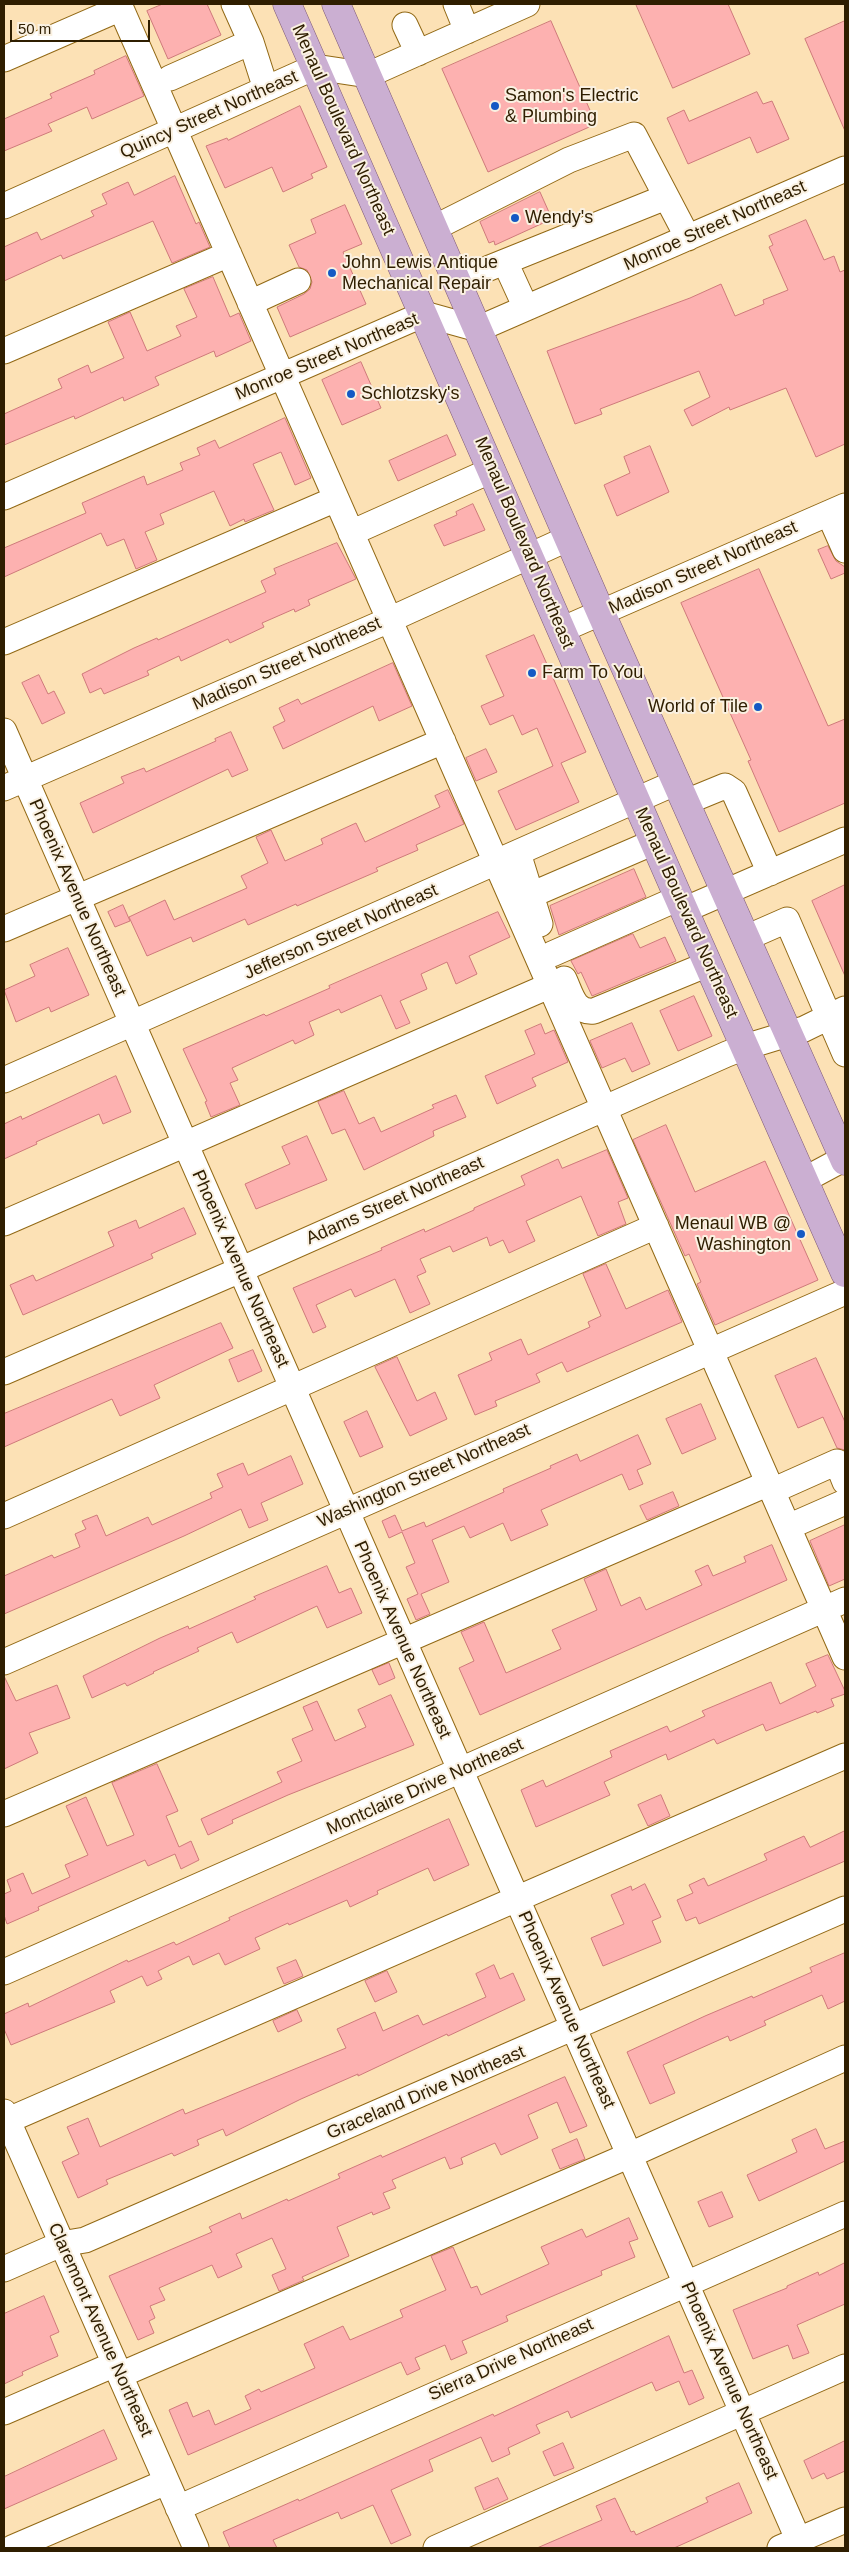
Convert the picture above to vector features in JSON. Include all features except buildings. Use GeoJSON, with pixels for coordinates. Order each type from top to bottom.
{"type":"FeatureCollection","features":[{"type":"Feature","properties":{"kind":"main road","name":"Menaul Boulevard Northeast"},"geometry":{"type":"LineString","coordinates":[[287,4],[681,904],[845,1273]]}},
{"type":"Feature","properties":{"kind":"main road"},"geometry":{"type":"LineString","coordinates":[[336,4],[601,613],[845,1160]]}},
{"type":"Feature","properties":{"kind":"street"},"geometry":{"type":"LineString","coordinates":[[234,4],[250,42],[266,89]]}},
{"type":"Feature","properties":{"kind":"street"},"geometry":{"type":"LineString","coordinates":[[456,4],[467,31]]}},
{"type":"Feature","properties":{"kind":"street"},"geometry":{"type":"LineString","coordinates":[[368,75],[527,4]]}},
{"type":"Feature","properties":{"kind":"street"},"geometry":{"type":"LineString","coordinates":[[4,59],[120,6],[388,620],[443,741],[508,858],[531,895],[544,937],[577,1007],[586,1012],[594,1012],[708,964]]}},
{"type":"Feature","properties":{"kind":"street"},"geometry":{"type":"LineString","coordinates":[[406,24],[418,53]]}},
{"type":"Feature","properties":{"kind":"street"},"geometry":{"type":"LineString","coordinates":[[170,78],[250,42]]}},
{"type":"Feature","properties":{"kind":"street","name":"Quincy Street Northeast"},"geometry":{"type":"LineString","coordinates":[[4,206],[315,67],[368,75]]}},
{"type":"Feature","properties":{"kind":"street"},"geometry":{"type":"LineString","coordinates":[[434,228],[569,160],[634,135],[688,238]]}},
{"type":"Feature","properties":{"kind":"street","name":"Monroe Street Northeast"},"geometry":{"type":"LineString","coordinates":[[4,497],[424,314],[478,329],[845,169]]}},
{"type":"Feature","properties":{"kind":"street"},"geometry":{"type":"LineString","coordinates":[[457,281],[666,197]]}},
{"type":"Feature","properties":{"kind":"street"},"geometry":{"type":"LineString","coordinates":[[4,351],[229,254]]}},
{"type":"Feature","properties":{"kind":"street"},"geometry":{"type":"LineString","coordinates":[[505,262],[526,308]]}},
{"type":"Feature","properties":{"kind":"street"},"geometry":{"type":"LineString","coordinates":[[250,303],[298,281]]}},
{"type":"Feature","properties":{"kind":"street"},"geometry":{"type":"LineString","coordinates":[[351,533],[492,470]]}},
{"type":"Feature","properties":{"kind":"street"},"geometry":{"type":"LineString","coordinates":[[4,642],[336,499]]}},
{"type":"Feature","properties":{"kind":"street"},"geometry":{"type":"LineString","coordinates":[[837,510],[845,550]]}},
{"type":"Feature","properties":{"kind":"street","name":"Madison Street Northeast"},"geometry":{"type":"LineString","coordinates":[[562,630],[837,510]]}},
{"type":"Feature","properties":{"kind":"street","name":"Madison Street Northeast"},"geometry":{"type":"LineString","coordinates":[[14,783],[388,620],[569,538]]}},
{"type":"Feature","properties":{"kind":"street","name":"Phoenix Avenue Northeast"},"geometry":{"type":"LineString","coordinates":[[4,731],[14,783],[76,897],[686,2283],[742,2412],[793,2546]]}},
{"type":"Feature","properties":{"kind":"street"},"geometry":{"type":"LineString","coordinates":[[4,929],[443,741]]}},
{"type":"Feature","properties":{"kind":"street","name":"Jefferson Street Northeast"},"geometry":{"type":"LineString","coordinates":[[4,1080],[637,800],[725,786],[734,792],[770,873]]}},
{"type":"Feature","properties":{"kind":"street"},"geometry":{"type":"LineString","coordinates":[[552,954],[681,904],[726,892],[845,840]]}},
{"type":"Feature","properties":{"kind":"street"},"geometry":{"type":"LineString","coordinates":[[531,895],[654,842]]}},
{"type":"Feature","properties":{"kind":"street"},"geometry":{"type":"LineString","coordinates":[[508,858],[551,986],[604,1108],[788,1527],[835,1605],[845,1657]]}},
{"type":"Feature","properties":{"kind":"street"},"geometry":{"type":"LineString","coordinates":[[746,938],[787,920],[837,1013],[845,1054]]}},
{"type":"Feature","properties":{"kind":"street"},"geometry":{"type":"LineString","coordinates":[[4,1223],[551,986]]}},
{"type":"Feature","properties":{"kind":"street","name":"Adams Street Northeast"},"geometry":{"type":"LineString","coordinates":[[4,1372],[240,1270],[745,1046],[788,1034],[837,1013]]}},
{"type":"Feature","properties":{"kind":"street"},"geometry":{"type":"LineString","coordinates":[[804,1180],[845,1160]]}},
{"type":"Feature","properties":{"kind":"street"},"geometry":{"type":"LineString","coordinates":[[4,1516],[656,1226]]}},
{"type":"Feature","properties":{"kind":"street","name":"Washington Street Northeast"},"geometry":{"type":"LineString","coordinates":[[4,1662],[845,1292]]}},
{"type":"Feature","properties":{"kind":"street"},"geometry":{"type":"LineString","coordinates":[[4,1814],[403,1639],[771,1487],[837,1462],[845,1482]]}},
{"type":"Feature","properties":{"kind":"street"},"geometry":{"type":"LineString","coordinates":[[788,1527],[845,1502]]}},
{"type":"Feature","properties":{"kind":"street","name":"Montclaire Drive Northeast"},"geometry":{"type":"LineString","coordinates":[[4,1972],[835,1605]]}},
{"type":"Feature","properties":{"kind":"street"},"geometry":{"type":"LineString","coordinates":[[5,2118],[517,1899],[845,1756]]}},
{"type":"Feature","properties":{"kind":"street","name":"Graceland Drive Northeast"},"geometry":{"type":"LineString","coordinates":[[4,2269],[61,2244],[85,2240],[574,2029],[845,1909]]}},
{"type":"Feature","properties":{"kind":"street"},"geometry":{"type":"LineString","coordinates":[[4,2412],[117,2369],[630,2156],[845,2058]]}},
{"type":"Feature","properties":{"kind":"street","name":"Claremont Avenue Northeast"},"geometry":{"type":"LineString","coordinates":[[5,2118],[196,2548]]}},
{"type":"Feature","properties":{"kind":"street","name":"Sierra Drive Northeast"},"geometry":{"type":"LineString","coordinates":[[178,2508],[845,2214]]}},
{"type":"Feature","properties":{"kind":"street"},"geometry":{"type":"LineString","coordinates":[[436,2548],[845,2367]]}},
{"type":"Feature","properties":{"kind":"street"},"geometry":{"type":"LineString","coordinates":[[12,2548],[166,2482]]}},
{"type":"Feature","properties":{"kind":"street"},"geometry":{"type":"LineString","coordinates":[[793,2546],[845,2520]]}},
{"type":"Feature","properties":{"kind":"place","name":"Samon's Electric & Plumbing"},"geometry":{"type":"Point","coordinates":[495,106]}},
{"type":"Feature","properties":{"kind":"place","name":"Wendy's"},"geometry":{"type":"Point","coordinates":[515,218]}},
{"type":"Feature","properties":{"kind":"place","name":"John Lewis Antique Mechanical Repair"},"geometry":{"type":"Point","coordinates":[332,273]}},
{"type":"Feature","properties":{"kind":"place","name":"Schlotzsky's"},"geometry":{"type":"Point","coordinates":[351,394]}},
{"type":"Feature","properties":{"kind":"place","name":"Farm To You"},"geometry":{"type":"Point","coordinates":[532,673]}},
{"type":"Feature","properties":{"kind":"place","name":"World of Tile"},"geometry":{"type":"Point","coordinates":[758,707]}},
{"type":"Feature","properties":{"kind":"place","name":"Menaul WB @ Washington"},"geometry":{"type":"Point","coordinates":[801,1234]}}]}
